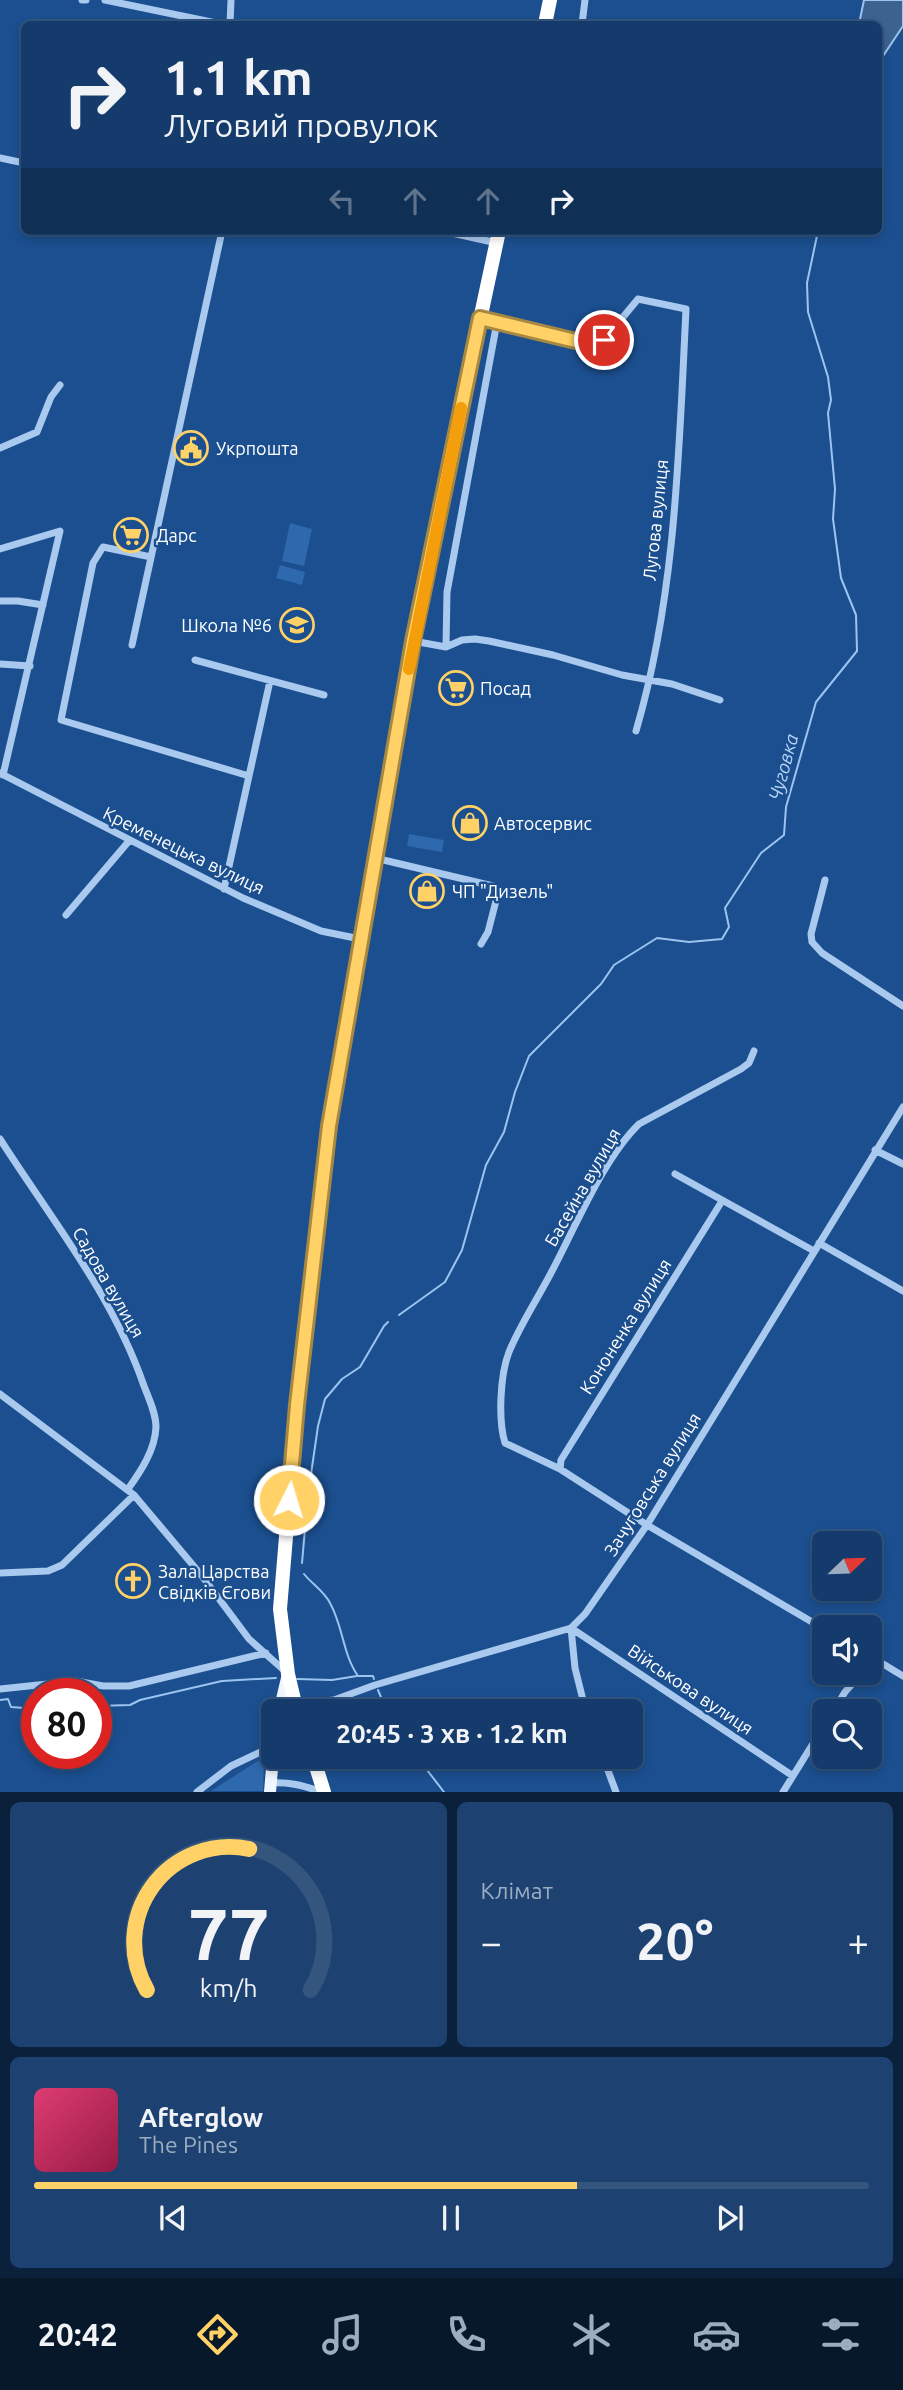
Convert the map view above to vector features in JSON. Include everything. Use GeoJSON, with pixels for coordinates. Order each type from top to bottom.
{"type":"FeatureCollection","features":[{"type":"Feature","properties":{"kind":"highway"},"geometry":{"type":"LineString","coordinates":[[546,21],[550,0]]}},
{"type":"Feature","properties":{"kind":"highway"},"geometry":{"type":"LineString","coordinates":[[293,1699],[280,1609],[297,1405],[329,1126],[413,641],[498,237]]}},
{"type":"Feature","properties":{"kind":"highway"},"geometry":{"type":"LineString","coordinates":[[316,1769],[322,1791]]}},
{"type":"Feature","properties":{"kind":"main road"},"geometry":{"type":"LineString","coordinates":[[282,1699],[288,1674]]}},
{"type":"Feature","properties":{"kind":"main road"},"geometry":{"type":"LineString","coordinates":[[270,1787],[272,1769]]}},
{"type":"Feature","properties":{"kind":"street"},"geometry":{"type":"LineString","coordinates":[[105,0],[206,21]]}},
{"type":"Feature","properties":{"kind":"street"},"geometry":{"type":"LineString","coordinates":[[230,21],[231,0]]}},
{"type":"Feature","properties":{"kind":"street"},"geometry":{"type":"LineString","coordinates":[[582,21],[585,0]]}},
{"type":"Feature","properties":{"kind":"street"},"geometry":{"type":"LineString","coordinates":[[0,158],[21,162]]}},
{"type":"Feature","properties":{"kind":"street"},"geometry":{"type":"LineString","coordinates":[[132,645],[221,235]]}},
{"type":"Feature","properties":{"kind":"street"},"geometry":{"type":"LineString","coordinates":[[480,235],[498,237]]}},
{"type":"Feature","properties":{"kind":"street","name":"Лугова вулиця"},"geometry":{"type":"LineString","coordinates":[[497,322],[595,344],[604,340],[638,299],[686,309],[680,429],[670,544],[657,648],[636,731]]}},
{"type":"Feature","properties":{"kind":"street"},"geometry":{"type":"LineString","coordinates":[[446,648],[447,592],[497,322],[480,318]]}},
{"type":"Feature","properties":{"kind":"street"},"geometry":{"type":"LineString","coordinates":[[0,448],[37,432],[51,397],[60,385]]}},
{"type":"Feature","properties":{"kind":"street"},"geometry":{"type":"LineString","coordinates":[[0,549],[60,531],[30,666],[2,774]]}},
{"type":"Feature","properties":{"kind":"street"},"geometry":{"type":"LineString","coordinates":[[151,556],[103,547],[93,563],[61,720],[249,776]]}},
{"type":"Feature","properties":{"kind":"street"},"geometry":{"type":"LineString","coordinates":[[0,601],[44,605]]}},
{"type":"Feature","properties":{"kind":"street"},"geometry":{"type":"LineString","coordinates":[[413,641],[446,648],[462,640],[489,641],[649,681],[671,684],[720,700]]}},
{"type":"Feature","properties":{"kind":"street"},"geometry":{"type":"LineString","coordinates":[[195,660],[324,695]]}},
{"type":"Feature","properties":{"kind":"street"},"geometry":{"type":"LineString","coordinates":[[0,664],[30,666]]}},
{"type":"Feature","properties":{"kind":"street"},"geometry":{"type":"LineString","coordinates":[[224,889],[270,681]]}},
{"type":"Feature","properties":{"kind":"street","name":"Кременецька вулиця"},"geometry":{"type":"LineString","coordinates":[[2,774],[224,889],[321,932],[360,939]]}},
{"type":"Feature","properties":{"kind":"street"},"geometry":{"type":"LineString","coordinates":[[66,915],[129,841]]}},
{"type":"Feature","properties":{"kind":"street"},"geometry":{"type":"LineString","coordinates":[[375,858],[493,886],[498,893],[488,932],[481,944]]}},
{"type":"Feature","properties":{"kind":"street"},"geometry":{"type":"LineString","coordinates":[[825,880],[811,934],[812,942],[822,953],[903,1006]]}},
{"type":"Feature","properties":{"kind":"street","name":"Басейна вулиця"},"geometry":{"type":"LineString","coordinates":[[560,1469],[505,1443],[500,1407],[508,1354],[601,1177],[631,1132],[639,1124],[741,1069],[749,1063],[754,1051]]}},
{"type":"Feature","properties":{"kind":"street","name":"Зачуговська вулиця"},"geometry":{"type":"LineString","coordinates":[[571,1628],[585,1614],[647,1525],[903,1107]]}},
{"type":"Feature","properties":{"kind":"street","name":"Садова вулиця"},"geometry":{"type":"LineString","coordinates":[[0,1139],[119,1325],[141,1376],[156,1423],[148,1456],[131,1492],[62,1565],[48,1571],[0,1573]]}},
{"type":"Feature","properties":{"kind":"street"},"geometry":{"type":"LineString","coordinates":[[875,1150],[903,1164]]}},
{"type":"Feature","properties":{"kind":"street"},"geometry":{"type":"LineString","coordinates":[[675,1174],[814,1251]]}},
{"type":"Feature","properties":{"kind":"street","name":"Кононенка вулиця"},"geometry":{"type":"LineString","coordinates":[[560,1469],[561,1460],[722,1200]]}},
{"type":"Feature","properties":{"kind":"street"},"geometry":{"type":"LineString","coordinates":[[819,1243],[903,1291]]}},
{"type":"Feature","properties":{"kind":"street"},"geometry":{"type":"LineString","coordinates":[[0,1394],[131,1492],[202,1576],[249,1639],[288,1674]]}},
{"type":"Feature","properties":{"kind":"street"},"geometry":{"type":"LineString","coordinates":[[560,1469],[647,1525],[812,1622]]}},
{"type":"Feature","properties":{"kind":"street"},"geometry":{"type":"LineString","coordinates":[[337,1699],[375,1685],[571,1628],[575,1668],[583,1699]]}},
{"type":"Feature","properties":{"kind":"street","name":"Військова вулиця"},"geometry":{"type":"LineString","coordinates":[[571,1628],[793,1776]]}},
{"type":"Feature","properties":{"kind":"street"},"geometry":{"type":"LineString","coordinates":[[0,1689],[76,1681],[103,1686],[129,1686],[266,1653]]}},
{"type":"Feature","properties":{"kind":"street"},"geometry":{"type":"LineString","coordinates":[[882,1665],[903,1676]]}},
{"type":"Feature","properties":{"kind":"street"},"geometry":{"type":"LineString","coordinates":[[841,1699],[851,1685]]}},
{"type":"Feature","properties":{"kind":"street"},"geometry":{"type":"LineString","coordinates":[[783,1791],[812,1745]]}},
{"type":"Feature","properties":{"kind":"street"},"geometry":{"type":"LineString","coordinates":[[197,1791],[231,1766],[261,1752]]}},
{"type":"Feature","properties":{"kind":"street"},"geometry":{"type":"LineString","coordinates":[[608,1769],[616,1791]]}},
{"type":"Feature","properties":{"kind":"street"},"geometry":{"type":"LineString","coordinates":[[270,1787],[283,1782],[322,1791]]}},
{"type":"Feature","properties":{"kind":"shaded area"},"geometry":{"type":"Polygon","coordinates":[[[864,0],[903,0],[903,26],[883,56],[882,21],[860,21],[864,0]]]}},
{"type":"Feature","properties":{"kind":"shaded area"},"geometry":{"type":"Polygon","coordinates":[[[290,523],[312,529],[304,566],[282,561],[290,523]]]}},
{"type":"Feature","properties":{"kind":"shaded area"},"geometry":{"type":"Polygon","coordinates":[[[280,565],[305,572],[302,585],[276,578],[280,565]]]}},
{"type":"Feature","properties":{"kind":"shaded area"},"geometry":{"type":"Polygon","coordinates":[[[409,834],[444,840],[442,852],[407,846],[409,834]]]}},
{"type":"Feature","properties":{"kind":"shaded area"},"geometry":{"type":"Polygon","coordinates":[[[261,1759],[263,1791],[211,1791],[261,1759]]]}},
{"type":"Feature","properties":{"kind":"waterway","name":"Чуговка"},"geometry":{"type":"LineString","coordinates":[[399,1315],[445,1282],[462,1250],[486,1165],[504,1132],[529,1056],[601,984],[614,965],[657,938],[689,942],[722,939],[729,927],[725,908],[761,853],[784,835],[786,807],[816,702],[857,651],[856,615],[841,578],[833,519],[835,489],[828,413],[831,400],[828,377],[808,312],[807,283],[817,235]]}},
{"type":"Feature","properties":{"kind":"waterway","name":"Чуговка"},"geometry":{"type":"LineString","coordinates":[[302,1563],[308,1495],[318,1426],[325,1399],[342,1379],[360,1367],[388,1322]]}},
{"type":"Feature","properties":{"kind":"waterway","name":"Чуговка"},"geometry":{"type":"LineString","coordinates":[[304,1574],[330,1603],[349,1659],[358,1676],[373,1676],[374,1679]]}},
{"type":"Feature","properties":{"kind":"waterway"},"geometry":{"type":"LineString","coordinates":[[297,1679],[332,1680],[357,1676]]}},
{"type":"Feature","properties":{"kind":"waterway"},"geometry":{"type":"LineString","coordinates":[[112,1706],[130,1705],[140,1700],[222,1681],[276,1678]]}},
{"type":"Feature","properties":{"kind":"waterway","name":"Чуговка"},"geometry":{"type":"LineString","coordinates":[[378,1690],[382,1699]]}},
{"type":"Feature","properties":{"kind":"waterway"},"geometry":{"type":"LineString","coordinates":[[0,1700],[8,1699],[11,1707],[21,1708]]}},
{"type":"Feature","properties":{"kind":"waterway","name":"Чуговка"},"geometry":{"type":"LineString","coordinates":[[426,1769],[444,1792]]}},
{"type":"Feature","properties":{"kind":"slow traffic"},"geometry":{"type":"LineString","coordinates":[[409,669],[461,408]]}},
{"type":"Feature","properties":{"kind":"place","name":"Укрпошта"},"geometry":{"type":"Point","coordinates":[191,448]}},
{"type":"Feature","properties":{"kind":"place","name":"Дарс"},"geometry":{"type":"Point","coordinates":[131,535]}},
{"type":"Feature","properties":{"kind":"place","name":"Школа №6"},"geometry":{"type":"Point","coordinates":[297,625]}},
{"type":"Feature","properties":{"kind":"place","name":"Посад"},"geometry":{"type":"Point","coordinates":[456,688]}},
{"type":"Feature","properties":{"kind":"place","name":"Автосервис"},"geometry":{"type":"Point","coordinates":[470,823]}},
{"type":"Feature","properties":{"kind":"place","name":"ЧП \"Дизель\""},"geometry":{"type":"Point","coordinates":[427,891]}},
{"type":"Feature","properties":{"kind":"place","name":"Зала Царства Свідків Єгови"},"geometry":{"type":"Point","coordinates":[133,1581]}},
{"type":"Feature","properties":{"kind":"route"},"geometry":{"type":"LineString","coordinates":[[289,1500],[297,1405],[329,1126],[413,641],[480,318],[584,343],[595,344],[604,340]]}}]}
